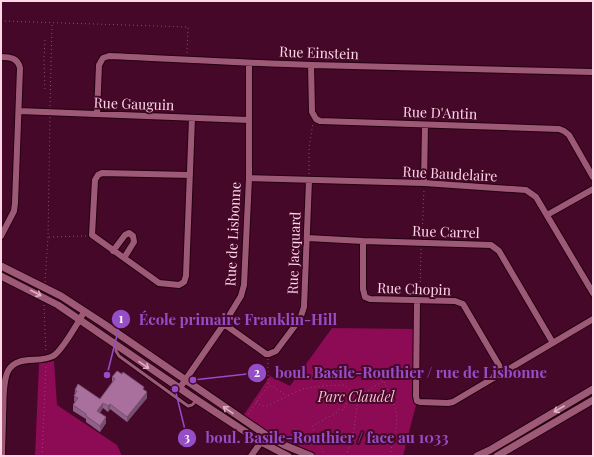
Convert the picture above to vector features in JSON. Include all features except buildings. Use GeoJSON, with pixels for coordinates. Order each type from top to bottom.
{"type":"FeatureCollection","features":[{"type":"Feature","properties":{"kind":"street","name":"Rue Einstein"},"geometry":{"type":"LineString","coordinates":[[98,114],[99,65],[103,58],[109,56],[249,63],[493,68],[593,72]]}},
{"type":"Feature","properties":{"kind":"street"},"geometry":{"type":"LineString","coordinates":[[1,57],[13,58],[19,63],[20,68],[15,203],[14,211],[1,236]]}},
{"type":"Feature","properties":{"kind":"street","name":"Rue de Lisbonne"},"geometry":{"type":"LineString","coordinates":[[179,389],[224,324],[241,296],[244,285],[248,178],[249,63]]}},
{"type":"Feature","properties":{"kind":"street"},"geometry":{"type":"LineString","coordinates":[[311,65],[312,112],[315,118]]}},
{"type":"Feature","properties":{"kind":"street","name":"Rue Gauguin"},"geometry":{"type":"LineString","coordinates":[[19,111],[249,120]]}},
{"type":"Feature","properties":{"kind":"street"},"geometry":{"type":"LineString","coordinates":[[190,175],[102,173],[98,175],[95,180],[92,235],[159,283],[179,285],[184,282],[186,276],[190,175],[192,118]]}},
{"type":"Feature","properties":{"kind":"street","name":"Rue D'Antin"},"geometry":{"type":"LineString","coordinates":[[315,118],[320,121],[559,129],[568,135],[593,177]]}},
{"type":"Feature","properties":{"kind":"street"},"geometry":{"type":"LineString","coordinates":[[424,183],[425,125]]}},
{"type":"Feature","properties":{"kind":"street","name":"Rue Baudelaire"},"geometry":{"type":"LineString","coordinates":[[248,178],[424,183],[526,190],[536,197],[593,293]]}},
{"type":"Feature","properties":{"kind":"street","name":"Rue Jacquard"},"geometry":{"type":"LineString","coordinates":[[268,354],[276,351],[300,319],[304,307],[309,180]]}},
{"type":"Feature","properties":{"kind":"street"},"geometry":{"type":"LineString","coordinates":[[547,215],[593,189]]}},
{"type":"Feature","properties":{"kind":"street"},"geometry":{"type":"LineString","coordinates":[[113,251],[125,235],[128,233],[133,236],[134,242],[124,258]]}},
{"type":"Feature","properties":{"kind":"street","name":"Rue Carrel"},"geometry":{"type":"LineString","coordinates":[[307,238],[491,245],[499,251],[553,343]]}},
{"type":"Feature","properties":{"kind":"street","name":"Rue Chopin"},"geometry":{"type":"LineString","coordinates":[[363,241],[363,289],[365,297],[370,299],[417,301],[455,300],[463,304],[503,372]]}},
{"type":"Feature","properties":{"kind":"street"},"geometry":{"type":"LineString","coordinates":[[1,266],[45,290],[61,296],[121,335],[241,419],[284,445],[311,456]]}},
{"type":"Feature","properties":{"kind":"street"},"geometry":{"type":"LineString","coordinates":[[1,276],[58,304],[179,389],[261,442],[288,456]]}},
{"type":"Feature","properties":{"kind":"street"},"geometry":{"type":"LineString","coordinates":[[417,301],[416,396],[417,401],[420,402],[453,402],[593,319]]}},
{"type":"Feature","properties":{"kind":"street"},"geometry":{"type":"LineString","coordinates":[[2,456],[2,393],[8,370],[13,364],[20,361],[46,359],[54,356],[84,312]]}},
{"type":"Feature","properties":{"kind":"street"},"geometry":{"type":"LineString","coordinates":[[224,324],[268,354]]}},
{"type":"Feature","properties":{"kind":"street"},"geometry":{"type":"LineString","coordinates":[[116,345],[121,335]]}},
{"type":"Feature","properties":{"kind":"street"},"geometry":{"type":"LineString","coordinates":[[477,456],[492,453],[593,390]]}},
{"type":"Feature","properties":{"kind":"street"},"geometry":{"type":"LineString","coordinates":[[497,456],[593,400]]}},
{"type":"Feature","properties":{"kind":"street"},"geometry":{"type":"LineString","coordinates":[[251,456],[266,435]]}},
{"type":"Feature","properties":{"kind":"lane"},"geometry":{"type":"LineString","coordinates":[[116,345],[116,351],[119,356],[188,406],[192,405],[197,400]]}},
{"type":"Feature","properties":{"kind":"path"},"geometry":{"type":"LineString","coordinates":[[1,21],[188,28],[187,60]]}},
{"type":"Feature","properties":{"kind":"path"},"geometry":{"type":"LineString","coordinates":[[45,290],[48,237],[52,23]]}},
{"type":"Feature","properties":{"kind":"path"},"geometry":{"type":"LineString","coordinates":[[45,40],[45,92]]}},
{"type":"Feature","properties":{"kind":"path"},"geometry":{"type":"LineString","coordinates":[[309,180],[309,148],[312,126],[315,118]]}},
{"type":"Feature","properties":{"kind":"path"},"geometry":{"type":"LineString","coordinates":[[48,237],[92,235]]}},
{"type":"Feature","properties":{"kind":"path"},"geometry":{"type":"LineString","coordinates":[[42,456],[46,359],[44,298]]}},
{"type":"Feature","properties":{"kind":"path"},"geometry":{"type":"LineString","coordinates":[[241,419],[246,416],[268,386],[268,354]]}},
{"type":"Feature","properties":{"kind":"path"},"geometry":{"type":"LineString","coordinates":[[325,456],[312,426],[336,413],[339,409],[343,410],[347,402],[383,382],[402,369],[416,364]]}},
{"type":"Feature","properties":{"kind":"path"},"geometry":{"type":"LineString","coordinates":[[383,382],[397,413],[390,456]]}},
{"type":"Feature","properties":{"kind":"path"},"geometry":{"type":"LineString","coordinates":[[256,402],[261,406],[267,406],[302,389],[334,385],[344,385],[358,397]]}},
{"type":"Feature","properties":{"kind":"path"},"geometry":{"type":"LineString","coordinates":[[268,386],[272,386],[288,396]]}},
{"type":"Feature","properties":{"kind":"path"},"geometry":{"type":"LineString","coordinates":[[346,456],[353,436],[358,397]]}},
{"type":"Feature","properties":{"kind":"green space","name":"Parc Claudel"},"geometry":{"type":"Polygon","coordinates":[[[332,328],[416,329],[417,401],[403,456],[311,456],[241,419],[270,376],[290,386],[332,328]]]}},
{"type":"Feature","properties":{"kind":"green space"},"geometry":{"type":"Polygon","coordinates":[[[54,361],[57,405],[117,445],[122,456],[35,456],[39,363],[54,361]]]}},
{"type":"Feature","properties":{"kind":"place","name":"École primaire Franklin-Hill"},"geometry":{"type":"Point","coordinates":[107,375]}},
{"type":"Feature","properties":{"kind":"place","name":"boul. Basile-Routhier / rue de Lisbonne"},"geometry":{"type":"Point","coordinates":[193,380]}},
{"type":"Feature","properties":{"kind":"place","name":"boul. Basile-Routhier / face au 1033"},"geometry":{"type":"Point","coordinates":[175,389]}}]}
